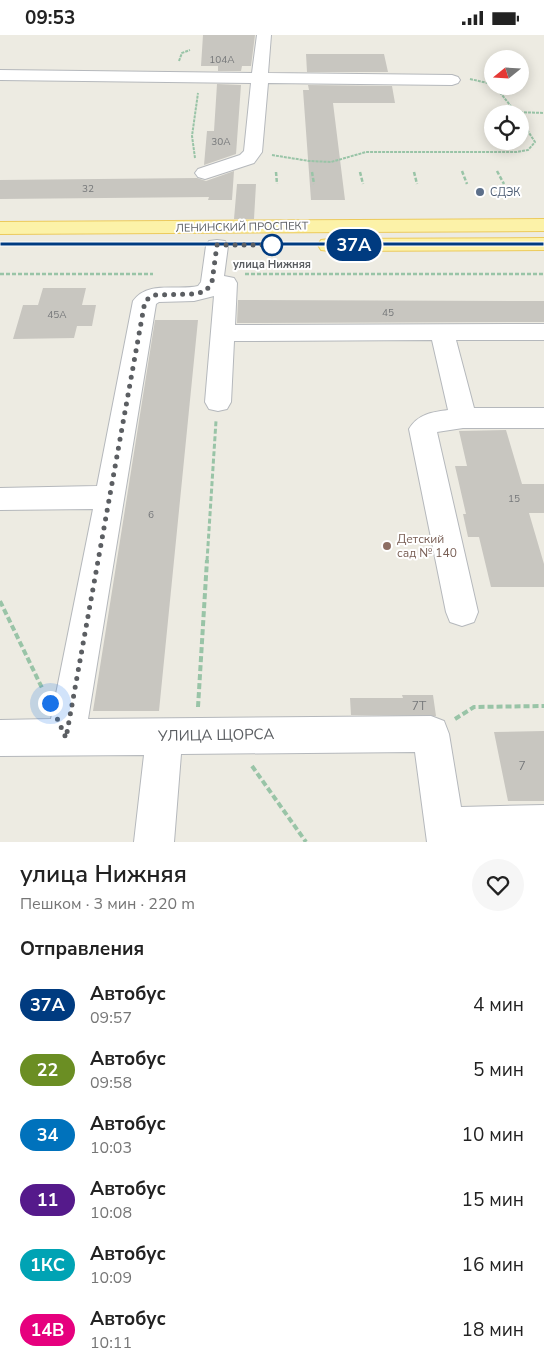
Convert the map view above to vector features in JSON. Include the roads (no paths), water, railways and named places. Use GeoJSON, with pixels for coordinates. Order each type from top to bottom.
{"type":"FeatureCollection","features":[{"type":"Feature","properties":{"kind":"main road","name":"ЛЕНИНСКИЙ ПРОСПЕКТ"},"geometry":{"type":"LineString","coordinates":[[0,228],[544,225]]}},
{"type":"Feature","properties":{"kind":"main road","name":"ЛЕНИНСКИЙ ПРОСПЕКТ"},"geometry":{"type":"LineString","coordinates":[[0,245],[544,244]]}},
{"type":"Feature","properties":{"kind":"street"},"geometry":{"type":"LineString","coordinates":[[205,173],[247,159],[254,152],[264,35]]}},
{"type":"Feature","properties":{"kind":"street"},"geometry":{"type":"LineString","coordinates":[[0,75],[452,79]]}},
{"type":"Feature","properties":{"kind":"street"},"geometry":{"type":"LineString","coordinates":[[66,738],[145,301],[154,295],[206,291],[213,278],[217,245]]}},
{"type":"Feature","properties":{"kind":"street"},"geometry":{"type":"LineString","coordinates":[[213,278],[226,283],[218,402]]}},
{"type":"Feature","properties":{"kind":"street"},"geometry":{"type":"LineString","coordinates":[[222,333],[544,332]]}},
{"type":"Feature","properties":{"kind":"street"},"geometry":{"type":"LineString","coordinates":[[442,333],[463,418]]}},
{"type":"Feature","properties":{"kind":"street"},"geometry":{"type":"LineString","coordinates":[[462,612],[423,429],[432,422],[463,418],[544,417]]}},
{"type":"Feature","properties":{"kind":"street"},"geometry":{"type":"LineString","coordinates":[[0,499],[109,497]]}},
{"type":"Feature","properties":{"kind":"street","name":"УЛИЦА ЩОРСА"},"geometry":{"type":"LineString","coordinates":[[0,738],[431,734],[446,834]]}},
{"type":"Feature","properties":{"kind":"street"},"geometry":{"type":"LineString","coordinates":[[154,842],[197,735]]}},
{"type":"Feature","properties":{"kind":"street"},"geometry":{"type":"LineString","coordinates":[[446,834],[544,825]]}},
{"type":"Feature","properties":{"kind":"place","name":"СДЭК"},"geometry":{"type":"Point","coordinates":[480,192]}},
{"type":"Feature","properties":{"kind":"place","name":"улица Нижняя"},"geometry":{"type":"Point","coordinates":[272,245]}},
{"type":"Feature","properties":{"kind":"place","name":"Детский сад № 140"},"geometry":{"type":"Point","coordinates":[387,546]}}]}
